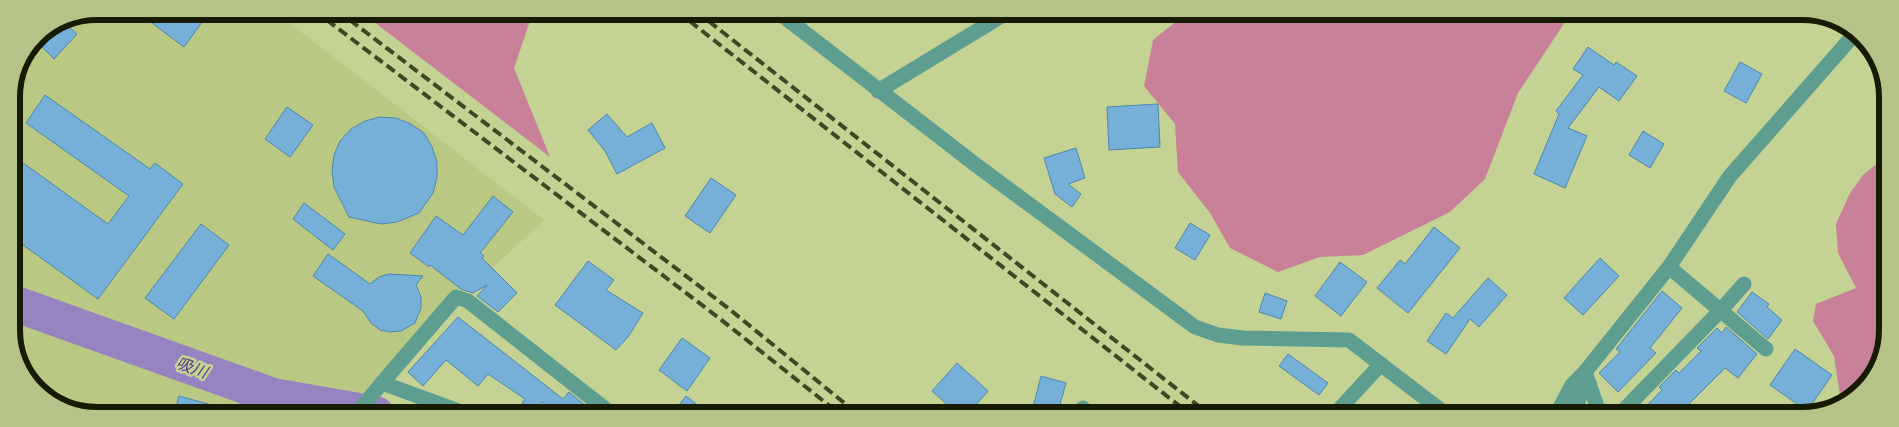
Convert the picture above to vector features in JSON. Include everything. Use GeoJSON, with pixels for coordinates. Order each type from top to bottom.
{"type":"FeatureCollection","features":[{"type":"Feature","properties":{"kind":"street"},"geometry":{"type":"LineString","coordinates":[[788,20],[878,91],[1195,327],[1218,335],[1243,338],[1349,340],[1437,407]]}},
{"type":"Feature","properties":{"kind":"street"},"geometry":{"type":"LineString","coordinates":[[878,91],[995,20]]}},
{"type":"Feature","properties":{"kind":"street"},"geometry":{"type":"LineString","coordinates":[[1560,407],[1572,385],[1585,372],[1670,267],[1730,176],[1851,38]]}},
{"type":"Feature","properties":{"kind":"street"},"geometry":{"type":"LineString","coordinates":[[1670,267],[1766,350]]}},
{"type":"Feature","properties":{"kind":"street"},"geometry":{"type":"LineString","coordinates":[[1626,407],[1722,310],[1744,284]]}},
{"type":"Feature","properties":{"kind":"street"},"geometry":{"type":"LineString","coordinates":[[362,407],[456,297],[468,301],[603,407]]}},
{"type":"Feature","properties":{"kind":"street"},"geometry":{"type":"LineString","coordinates":[[1342,407],[1381,364]]}},
{"type":"Feature","properties":{"kind":"street"},"geometry":{"type":"LineString","coordinates":[[1576,407],[1585,372]]}},
{"type":"Feature","properties":{"kind":"street"},"geometry":{"type":"LineString","coordinates":[[1585,372],[1597,407]]}},
{"type":"Feature","properties":{"kind":"street"},"geometry":{"type":"LineString","coordinates":[[377,389],[442,407]]}},
{"type":"Feature","properties":{"kind":"shaded area"},"geometry":{"type":"Polygon","coordinates":[[[97,20],[286,20],[544,220],[381,372],[352,407],[97,407],[73,403],[50,391],[30,368],[21,345],[20,330],[20,92],[28,63],[46,39],[59,30],[73,24],[97,20]]]}},
{"type":"Feature","properties":{"kind":"shaded area"},"geometry":{"type":"Polygon","coordinates":[[[371,20],[530,20],[514,68],[550,157],[371,20]]]}},
{"type":"Feature","properties":{"kind":"shaded area"},"geometry":{"type":"Polygon","coordinates":[[[1178,20],[1566,20],[1518,93],[1485,179],[1450,212],[1363,255],[1320,257],[1278,272],[1230,248],[1210,213],[1178,172],[1175,124],[1144,86],[1153,40],[1178,20]]]}},
{"type":"Feature","properties":{"kind":"shaded area"},"geometry":{"type":"Polygon","coordinates":[[[1879,162],[1878,345],[1869,368],[1860,381],[1840,396],[1834,356],[1813,321],[1816,304],[1856,288],[1838,253],[1836,224],[1850,193],[1863,175],[1879,162]]]}},
{"type":"Feature","properties":{"kind":"building"},"geometry":{"type":"Polygon","coordinates":[[[148,20],[204,20],[184,47],[148,20]]]}},
{"type":"Feature","properties":{"kind":"building"},"geometry":{"type":"Polygon","coordinates":[[[68,26],[77,34],[54,59],[40,45],[59,30],[68,26]]]}},
{"type":"Feature","properties":{"kind":"building"},"geometry":{"type":"Polygon","coordinates":[[[1588,47],[1614,65],[1616,62],[1637,76],[1619,101],[1599,87],[1568,128],[1587,136],[1565,188],[1534,174],[1559,114],[1556,111],[1583,75],[1573,69],[1588,47]]]}},
{"type":"Feature","properties":{"kind":"building"},"geometry":{"type":"Polygon","coordinates":[[[1740,62],[1762,74],[1746,103],[1724,91],[1740,62]]]}},
{"type":"Feature","properties":{"kind":"building"},"geometry":{"type":"Polygon","coordinates":[[[45,95],[150,169],[155,163],[183,184],[98,299],[20,243],[20,161],[108,224],[129,196],[26,123],[45,95]]]}},
{"type":"Feature","properties":{"kind":"building"},"geometry":{"type":"Polygon","coordinates":[[[1158,104],[1160,147],[1109,150],[1107,107],[1158,104]]]}},
{"type":"Feature","properties":{"kind":"building"},"geometry":{"type":"Polygon","coordinates":[[[287,107],[313,125],[290,157],[265,139],[287,107]]]}},
{"type":"Feature","properties":{"kind":"building"},"geometry":{"type":"Polygon","coordinates":[[[607,114],[627,137],[652,123],[665,148],[617,174],[605,151],[588,130],[607,114]]]}},
{"type":"Feature","properties":{"kind":"building"},"geometry":{"type":"Polygon","coordinates":[[[380,117],[396,118],[411,124],[424,133],[432,147],[437,162],[437,178],[433,193],[419,213],[397,222],[381,224],[349,217],[334,187],[332,171],[334,155],[340,141],[351,129],[365,121],[380,117]]]}},
{"type":"Feature","properties":{"kind":"building"},"geometry":{"type":"Polygon","coordinates":[[[1643,131],[1664,144],[1650,168],[1629,155],[1643,131]]]}},
{"type":"Feature","properties":{"kind":"building"},"geometry":{"type":"Polygon","coordinates":[[[1076,148],[1085,178],[1068,184],[1081,194],[1072,207],[1055,194],[1044,158],[1076,148]]]}},
{"type":"Feature","properties":{"kind":"building"},"geometry":{"type":"Polygon","coordinates":[[[711,178],[736,195],[710,233],[685,216],[711,178]]]}},
{"type":"Feature","properties":{"kind":"building"},"geometry":{"type":"Polygon","coordinates":[[[493,196],[513,212],[480,253],[484,256],[482,258],[517,293],[498,312],[477,296],[487,285],[473,293],[461,289],[430,265],[429,267],[410,253],[436,216],[463,235],[493,196]]]}},
{"type":"Feature","properties":{"kind":"building"},"geometry":{"type":"Polygon","coordinates":[[[304,203],[345,234],[333,250],[293,219],[304,203]]]}},
{"type":"Feature","properties":{"kind":"building"},"geometry":{"type":"Polygon","coordinates":[[[1190,223],[1210,235],[1195,260],[1175,248],[1190,223]]]}},
{"type":"Feature","properties":{"kind":"building"},"geometry":{"type":"Polygon","coordinates":[[[201,224],[229,245],[174,319],[145,298],[201,224]]]}},
{"type":"Feature","properties":{"kind":"building"},"geometry":{"type":"Polygon","coordinates":[[[1434,227],[1460,248],[1408,313],[1377,288],[1400,260],[1405,264],[1434,227]]]}},
{"type":"Feature","properties":{"kind":"building"},"geometry":{"type":"Polygon","coordinates":[[[328,254],[370,284],[379,277],[389,274],[423,276],[416,285],[421,297],[421,308],[415,323],[401,331],[390,332],[380,330],[371,323],[363,311],[313,276],[328,254]]]}},
{"type":"Feature","properties":{"kind":"building"},"geometry":{"type":"Polygon","coordinates":[[[1600,258],[1619,276],[1583,315],[1564,298],[1600,258]]]}},
{"type":"Feature","properties":{"kind":"building"},"geometry":{"type":"Polygon","coordinates":[[[588,261],[614,280],[606,290],[643,313],[628,337],[616,350],[555,305],[588,261]]]}},
{"type":"Feature","properties":{"kind":"building"},"geometry":{"type":"Polygon","coordinates":[[[1340,262],[1367,282],[1341,316],[1315,296],[1340,262]]]}},
{"type":"Feature","properties":{"kind":"building"},"geometry":{"type":"Polygon","coordinates":[[[1488,278],[1507,295],[1479,327],[1470,319],[1446,354],[1427,341],[1446,313],[1453,318],[1488,278]]]}},
{"type":"Feature","properties":{"kind":"building"},"geometry":{"type":"Polygon","coordinates":[[[1662,291],[1682,308],[1650,348],[1656,353],[1618,392],[1599,373],[1620,352],[1616,349],[1662,291]]]}},
{"type":"Feature","properties":{"kind":"building"},"geometry":{"type":"Polygon","coordinates":[[[1752,292],[1769,304],[1767,307],[1782,320],[1768,339],[1737,312],[1752,292]]]}},
{"type":"Feature","properties":{"kind":"building"},"geometry":{"type":"Polygon","coordinates":[[[1265,293],[1287,301],[1281,319],[1259,312],[1265,293]]]}},
{"type":"Feature","properties":{"kind":"building"},"geometry":{"type":"Polygon","coordinates":[[[458,317],[563,399],[569,392],[587,407],[548,407],[542,402],[538,407],[527,407],[522,403],[525,399],[488,374],[478,386],[446,360],[423,386],[408,372],[458,317]]]}},
{"type":"Feature","properties":{"kind":"building"},"geometry":{"type":"Polygon","coordinates":[[[1726,327],[1757,354],[1738,378],[1725,368],[1686,407],[1646,407],[1662,390],[1659,387],[1676,370],[1679,373],[1701,351],[1697,348],[1717,328],[1722,333],[1726,327]]]}},
{"type":"Feature","properties":{"kind":"building"},"geometry":{"type":"Polygon","coordinates":[[[682,338],[710,358],[687,391],[659,370],[682,338]]]}},
{"type":"Feature","properties":{"kind":"building"},"geometry":{"type":"Polygon","coordinates":[[[1795,349],[1832,375],[1810,406],[1807,407],[1801,407],[1770,385],[1795,349]]]}},
{"type":"Feature","properties":{"kind":"building"},"geometry":{"type":"Polygon","coordinates":[[[1288,354],[1328,383],[1319,395],[1279,366],[1288,354]]]}},
{"type":"Feature","properties":{"kind":"building"},"geometry":{"type":"Polygon","coordinates":[[[957,363],[988,391],[974,407],[950,407],[932,391],[957,363]]]}},
{"type":"Feature","properties":{"kind":"building"},"geometry":{"type":"Polygon","coordinates":[[[1041,376],[1066,383],[1059,407],[1033,407],[1041,376]]]}},
{"type":"Feature","properties":{"kind":"building"},"geometry":{"type":"Polygon","coordinates":[[[179,396],[219,407],[176,407],[179,396]]]}},
{"type":"Feature","properties":{"kind":"building"},"geometry":{"type":"Polygon","coordinates":[[[686,396],[700,407],[677,407],[686,396]]]}},
{"type":"Feature","properties":{"kind":"waterway","name":"吸川"},"geometry":{"type":"LineString","coordinates":[[20,306],[273,396],[336,407]]}},
{"type":"Feature","properties":{"kind":"railway"},"geometry":{"type":"LineString","coordinates":[[327,20],[719,318],[831,407]]}},
{"type":"Feature","properties":{"kind":"railway"},"geometry":{"type":"LineString","coordinates":[[350,20],[728,308],[849,407]]}},
{"type":"Feature","properties":{"kind":"railway"},"geometry":{"type":"LineString","coordinates":[[688,20],[1181,407]]}},
{"type":"Feature","properties":{"kind":"railway"},"geometry":{"type":"LineString","coordinates":[[707,20],[1200,407]]}}]}
